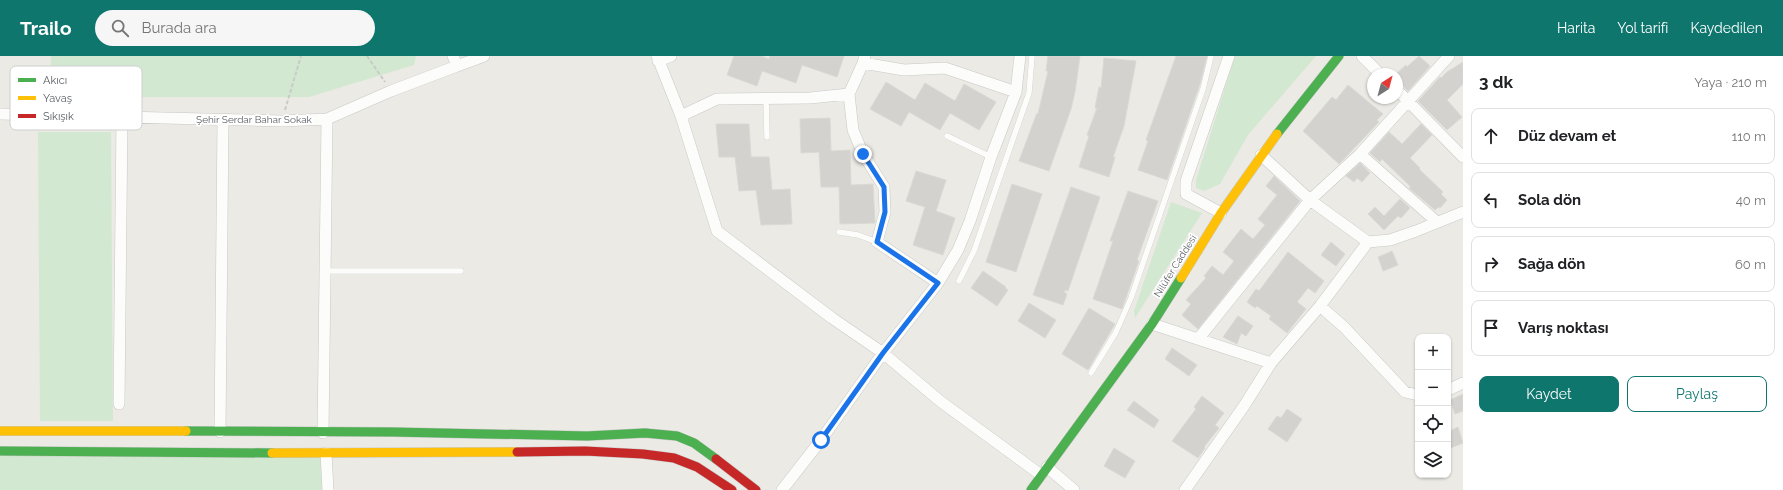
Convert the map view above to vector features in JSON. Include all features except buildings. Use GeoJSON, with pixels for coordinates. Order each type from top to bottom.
{"type":"FeatureCollection","features":[{"type":"Feature","properties":{"kind":"main road","name":"Nilüfer Caddesi"},"geometry":{"type":"LineString","coordinates":[[1031,490],[1152,324],[1221,213],[1261,155],[1297,107],[1339,56]]}},
{"type":"Feature","properties":{"kind":"main road"},"geometry":{"type":"LineString","coordinates":[[0,431],[463,433],[587,436],[646,432],[677,436],[694,443],[756,490]]}},
{"type":"Feature","properties":{"kind":"main road"},"geometry":{"type":"LineString","coordinates":[[0,451],[326,453],[585,451],[643,454],[674,458],[697,467],[732,490]]}},
{"type":"Feature","properties":{"kind":"street","name":"Şehir Serdar Bahar Sokak"},"geometry":{"type":"LineString","coordinates":[[142,118],[282,121],[327,119],[455,61],[484,56]]}},
{"type":"Feature","properties":{"kind":"street"},"geometry":{"type":"LineString","coordinates":[[671,56],[657,58],[681,116],[717,232],[832,318],[883,353],[940,401],[1074,490]]}},
{"type":"Feature","properties":{"kind":"street"},"geometry":{"type":"LineString","coordinates":[[782,490],[821,440],[883,353],[938,283],[958,250],[970,222],[991,157],[1016,92],[1020,56]]}},
{"type":"Feature","properties":{"kind":"street"},"geometry":{"type":"LineString","coordinates":[[1221,213],[1186,194],[1186,181],[1229,56]]}},
{"type":"Feature","properties":{"kind":"street"},"geometry":{"type":"LineString","coordinates":[[1362,56],[1374,68]]}},
{"type":"Feature","properties":{"kind":"street"},"geometry":{"type":"LineString","coordinates":[[1200,338],[1310,200],[1360,154],[1449,56]]}},
{"type":"Feature","properties":{"kind":"street"},"geometry":{"type":"LineString","coordinates":[[938,283],[877,242],[885,212],[884,187],[863,154],[853,130],[849,94],[864,59],[904,70],[945,68],[1016,92]]}},
{"type":"Feature","properties":{"kind":"street"},"geometry":{"type":"LineString","coordinates":[[681,116],[717,99],[810,98],[849,94]]}},
{"type":"Feature","properties":{"kind":"street"},"geometry":{"type":"LineString","coordinates":[[1403,95],[1463,157]]}},
{"type":"Feature","properties":{"kind":"street","name":"Şehir Serdar Bahar Sokak"},"geometry":{"type":"LineString","coordinates":[[0,114],[10,114]]}},
{"type":"Feature","properties":{"kind":"street"},"geometry":{"type":"LineString","coordinates":[[323,433],[327,119]]}},
{"type":"Feature","properties":{"kind":"street"},"geometry":{"type":"LineString","coordinates":[[220,432],[223,120]]}},
{"type":"Feature","properties":{"kind":"street"},"geometry":{"type":"LineString","coordinates":[[118,404],[122,130]]}},
{"type":"Feature","properties":{"kind":"street"},"geometry":{"type":"LineString","coordinates":[[1360,154],[1437,222]]}},
{"type":"Feature","properties":{"kind":"street"},"geometry":{"type":"LineString","coordinates":[[1261,155],[1310,200],[1368,242],[1390,240],[1463,212]]}},
{"type":"Feature","properties":{"kind":"street"},"geometry":{"type":"LineString","coordinates":[[1185,490],[1244,406],[1271,362],[1320,306],[1368,242]]}},
{"type":"Feature","properties":{"kind":"street"},"geometry":{"type":"LineString","coordinates":[[1320,306],[1344,327],[1405,392],[1415,394]]}},
{"type":"Feature","properties":{"kind":"street"},"geometry":{"type":"LineString","coordinates":[[1152,324],[1200,338],[1271,362]]}},
{"type":"Feature","properties":{"kind":"street"},"geometry":{"type":"LineString","coordinates":[[1451,389],[1463,383]]}},
{"type":"Feature","properties":{"kind":"street"},"geometry":{"type":"LineString","coordinates":[[326,453],[328,490]]}},
{"type":"Feature","properties":{"kind":"lane"},"geometry":{"type":"LineString","coordinates":[[959,281],[974,251],[1029,93],[1032,56]]}},
{"type":"Feature","properties":{"kind":"lane"},"geometry":{"type":"LineString","coordinates":[[1091,373],[1116,332],[1131,298],[1203,89],[1211,56]]}},
{"type":"Feature","properties":{"kind":"lane"},"geometry":{"type":"LineString","coordinates":[[766,99],[767,137]]}},
{"type":"Feature","properties":{"kind":"lane"},"geometry":{"type":"LineString","coordinates":[[947,136],[991,157]]}},
{"type":"Feature","properties":{"kind":"lane"},"geometry":{"type":"LineString","coordinates":[[839,232],[858,235],[877,242]]}},
{"type":"Feature","properties":{"kind":"lane"},"geometry":{"type":"LineString","coordinates":[[325,271],[461,270]]}},
{"type":"Feature","properties":{"kind":"path"},"geometry":{"type":"LineString","coordinates":[[282,121],[301,56]]}},
{"type":"Feature","properties":{"kind":"path"},"geometry":{"type":"LineString","coordinates":[[367,56],[391,91]]}},
{"type":"Feature","properties":{"kind":"green space"},"geometry":{"type":"Polygon","coordinates":[[[51,56],[416,56],[414,65],[309,97],[142,97],[142,66],[51,66],[51,56]]]}},
{"type":"Feature","properties":{"kind":"green space"},"geometry":{"type":"Polygon","coordinates":[[[1235,56],[1316,56],[1248,135],[1220,184],[1204,191],[1196,188],[1196,180],[1235,56]]]}},
{"type":"Feature","properties":{"kind":"green space"},"geometry":{"type":"Polygon","coordinates":[[[38,132],[111,132],[113,421],[40,421],[38,132]]]}},
{"type":"Feature","properties":{"kind":"green space"},"geometry":{"type":"Polygon","coordinates":[[[1171,202],[1202,213],[1135,318],[1134,311],[1171,202]]]}},
{"type":"Feature","properties":{"kind":"green space"},"geometry":{"type":"Polygon","coordinates":[[[0,451],[326,453],[328,490],[0,490],[0,451]]]}},
{"type":"Feature","properties":{"kind":"traffic: fast"},"geometry":{"type":"LineString","coordinates":[[1277,134],[1339,56]]}},
{"type":"Feature","properties":{"kind":"traffic: fast"},"geometry":{"type":"LineString","coordinates":[[1031,490],[1152,324],[1181,278]]}},
{"type":"Feature","properties":{"kind":"traffic: fast"},"geometry":{"type":"LineString","coordinates":[[186,431],[393,432],[587,436],[645,433],[677,436],[694,443],[716,459]]}},
{"type":"Feature","properties":{"kind":"traffic: fast"},"geometry":{"type":"LineString","coordinates":[[0,451],[272,453]]}},
{"type":"Feature","properties":{"kind":"traffic: slow"},"geometry":{"type":"LineString","coordinates":[[1181,278],[1221,213],[1277,134]]}},
{"type":"Feature","properties":{"kind":"traffic: slow"},"geometry":{"type":"LineString","coordinates":[[0,431],[186,431]]}},
{"type":"Feature","properties":{"kind":"traffic: slow"},"geometry":{"type":"LineString","coordinates":[[272,453],[517,452]]}},
{"type":"Feature","properties":{"kind":"traffic: jam"},"geometry":{"type":"LineString","coordinates":[[517,452],[585,451],[643,454],[674,458],[697,467],[732,490]]}},
{"type":"Feature","properties":{"kind":"traffic: jam"},"geometry":{"type":"LineString","coordinates":[[716,459],[756,490]]}},
{"type":"Feature","properties":{"kind":"route"},"geometry":{"type":"LineString","coordinates":[[821,440],[883,353],[938,283],[877,242],[885,212],[884,187],[863,154]]}}]}
